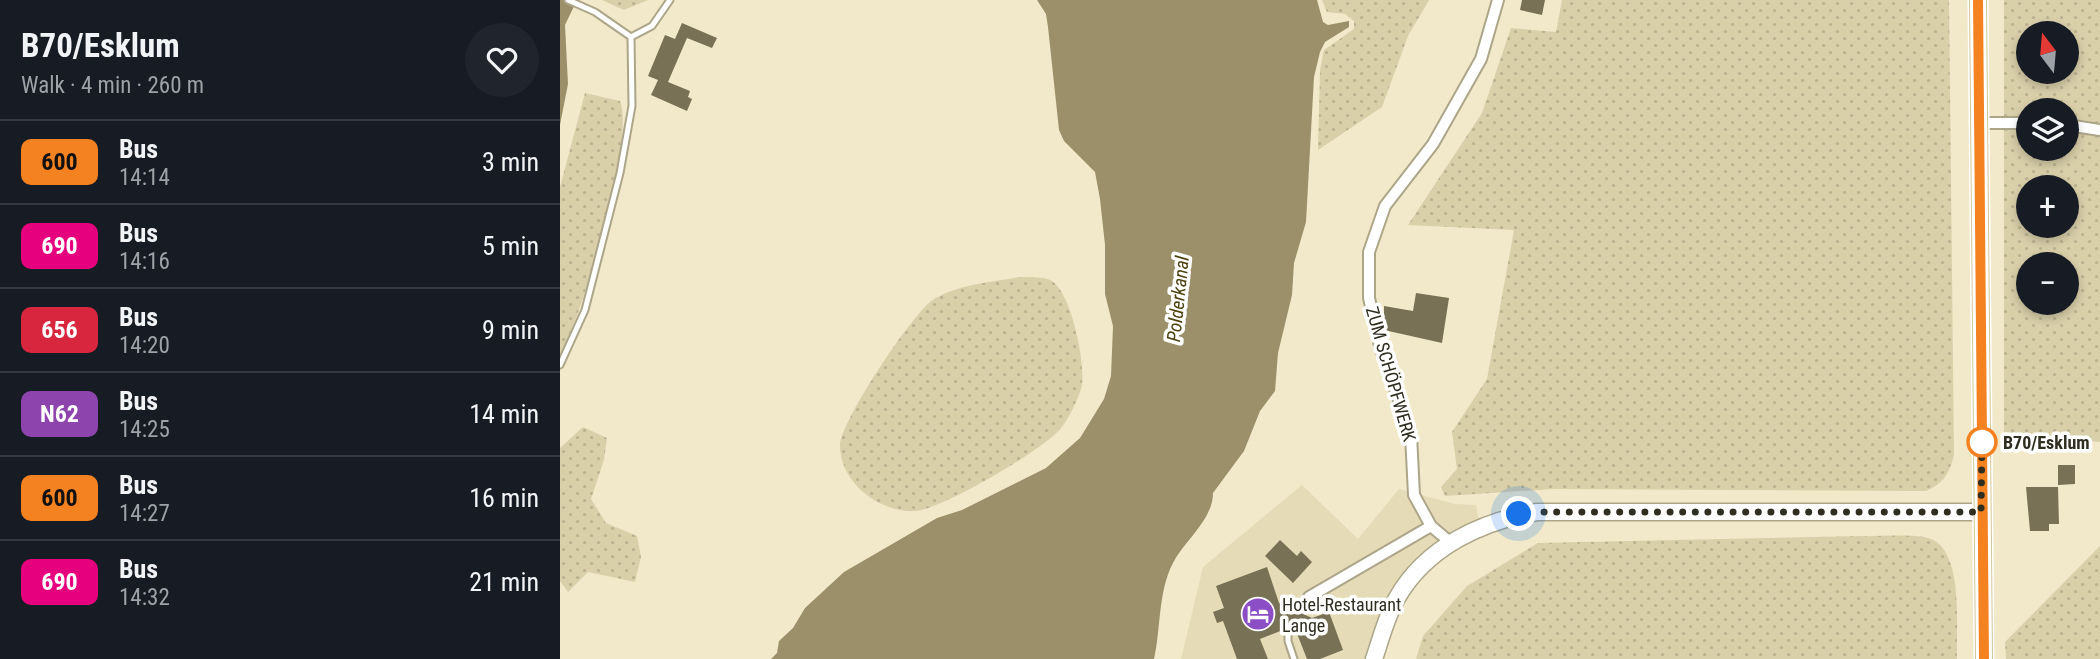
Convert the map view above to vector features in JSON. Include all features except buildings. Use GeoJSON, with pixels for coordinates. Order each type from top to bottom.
{"type":"FeatureCollection","features":[{"type":"Feature","properties":{"kind":"main road"},"geometry":{"type":"LineString","coordinates":[[1978,0],[1984,659]]}},
{"type":"Feature","properties":{"kind":"street","name":"ZUM SCHÖPFWERK"},"geometry":{"type":"LineString","coordinates":[[1451,543],[1431,526],[1414,495],[1411,435],[1380,346],[1369,298],[1368,252],[1385,206],[1433,144],[1481,59],[1498,0]]}},
{"type":"Feature","properties":{"kind":"street"},"geometry":{"type":"LineString","coordinates":[[1979,123],[2016,123]]}},
{"type":"Feature","properties":{"kind":"street"},"geometry":{"type":"LineString","coordinates":[[2079,127],[2100,130]]}},
{"type":"Feature","properties":{"kind":"street"},"geometry":{"type":"LineString","coordinates":[[1374,659],[1390,613],[1404,587],[1451,543],[1501,518],[1536,512],[1981,512]]}},
{"type":"Feature","properties":{"kind":"street"},"geometry":{"type":"LineString","coordinates":[[1309,597],[1431,526]]}},
{"type":"Feature","properties":{"kind":"lane"},"geometry":{"type":"LineString","coordinates":[[568,0],[586,8],[631,37]]}},
{"type":"Feature","properties":{"kind":"lane"},"geometry":{"type":"LineString","coordinates":[[631,37],[652,26],[670,0]]}},
{"type":"Feature","properties":{"kind":"lane"},"geometry":{"type":"LineString","coordinates":[[560,365],[588,300],[620,173],[632,106],[631,37]]}},
{"type":"Feature","properties":{"kind":"lane"},"geometry":{"type":"LineString","coordinates":[[1299,609],[1309,597]]}},
{"type":"Feature","properties":{"kind":"lane"},"geometry":{"type":"LineString","coordinates":[[1289,629],[1288,641],[1294,659]]}},
{"type":"Feature","properties":{"kind":"shaded area"},"geometry":{"type":"Polygon","coordinates":[[[602,0],[648,0],[624,10],[602,0]]]}},
{"type":"Feature","properties":{"kind":"shaded area"},"geometry":{"type":"Polygon","coordinates":[[[1322,0],[1429,0],[1408,36],[1382,107],[1318,150],[1320,70],[1324,50],[1354,29],[1354,21],[1345,14],[1327,12],[1322,0]]]}},
{"type":"Feature","properties":{"kind":"shaded area"},"geometry":{"type":"Polygon","coordinates":[[[1562,0],[1949,0],[1954,455],[1948,473],[1937,485],[1926,491],[1553,489],[1445,496],[1441,487],[1457,469],[1452,432],[1487,379],[1514,230],[1408,225],[1482,113],[1511,28],[1556,32],[1562,0]]]}},
{"type":"Feature","properties":{"kind":"shaded area"},"geometry":{"type":"Polygon","coordinates":[[[2004,0],[2100,0],[2100,442],[2004,432],[2004,0]]]}},
{"type":"Feature","properties":{"kind":"shaded area"},"geometry":{"type":"Polygon","coordinates":[[[585,93],[620,101],[623,122],[614,189],[604,229],[560,358],[560,187],[585,93]]]}},
{"type":"Feature","properties":{"kind":"shaded area"},"geometry":{"type":"Polygon","coordinates":[[[1021,277],[1052,281],[1066,300],[1076,330],[1082,385],[1064,424],[1035,450],[946,501],[915,511],[889,507],[876,501],[855,484],[847,472],[840,445],[852,414],[880,368],[911,324],[934,299],[965,287],[1021,277]]]}},
{"type":"Feature","properties":{"kind":"shaded area"},"geometry":{"type":"Polygon","coordinates":[[[583,427],[607,438],[604,460],[591,499],[606,523],[637,536],[641,557],[635,582],[588,572],[568,592],[560,581],[560,448],[583,427]]]}},
{"type":"Feature","properties":{"kind":"shaded area"},"geometry":{"type":"Polygon","coordinates":[[[1302,485],[1358,539],[1399,489],[1455,504],[1476,505],[1479,522],[1394,593],[1364,659],[1181,659],[1203,567],[1302,485]]]}},
{"type":"Feature","properties":{"kind":"shaded area"},"geometry":{"type":"Polygon","coordinates":[[[1924,537],[1942,547],[1949,559],[1956,592],[1957,659],[1416,659],[1423,636],[1467,586],[1538,543],[1924,537]]]}},
{"type":"Feature","properties":{"kind":"shaded area"},"geometry":{"type":"Polygon","coordinates":[[[2100,546],[2100,659],[2006,659],[2005,642],[2100,546]]]}},
{"type":"Feature","properties":{"kind":"water"},"geometry":{"type":"Polygon","coordinates":[[[560,0],[577,0],[565,25],[568,84],[560,125],[560,0]]]}},
{"type":"Feature","properties":{"kind":"water","name":"Polderkanal"},"geometry":{"type":"Polygon","coordinates":[[[1037,0],[1317,0],[1323,22],[1328,25],[1349,21],[1349,27],[1325,42],[1314,77],[1306,222],[1294,263],[1292,295],[1278,353],[1275,391],[1260,411],[1244,451],[1213,493],[1212,503],[1203,521],[1178,555],[1168,574],[1154,659],[771,659],[777,653],[779,641],[793,628],[805,608],[844,572],[937,518],[962,510],[1046,468],[1080,438],[1104,399],[1111,376],[1113,326],[1105,294],[1105,245],[1100,199],[1095,172],[1064,141],[1059,130],[1046,14],[1037,0]]]}},
{"type":"Feature","properties":{"kind":"bus line","name":"600"},"geometry":{"type":"LineString","coordinates":[[1978,0],[1984,659]]}},
{"type":"Feature","properties":{"kind":"place","name":"B70/Esklum"},"geometry":{"type":"Point","coordinates":[1982,442]}},
{"type":"Feature","properties":{"kind":"place","name":"Hotel-Restaurant Lange"},"geometry":{"type":"Point","coordinates":[1258,614]}},
{"type":"Feature","properties":{"kind":"route"},"geometry":{"type":"LineString","coordinates":[[1519,514],[1793,509],[1981,512],[1982,442]]}}]}
